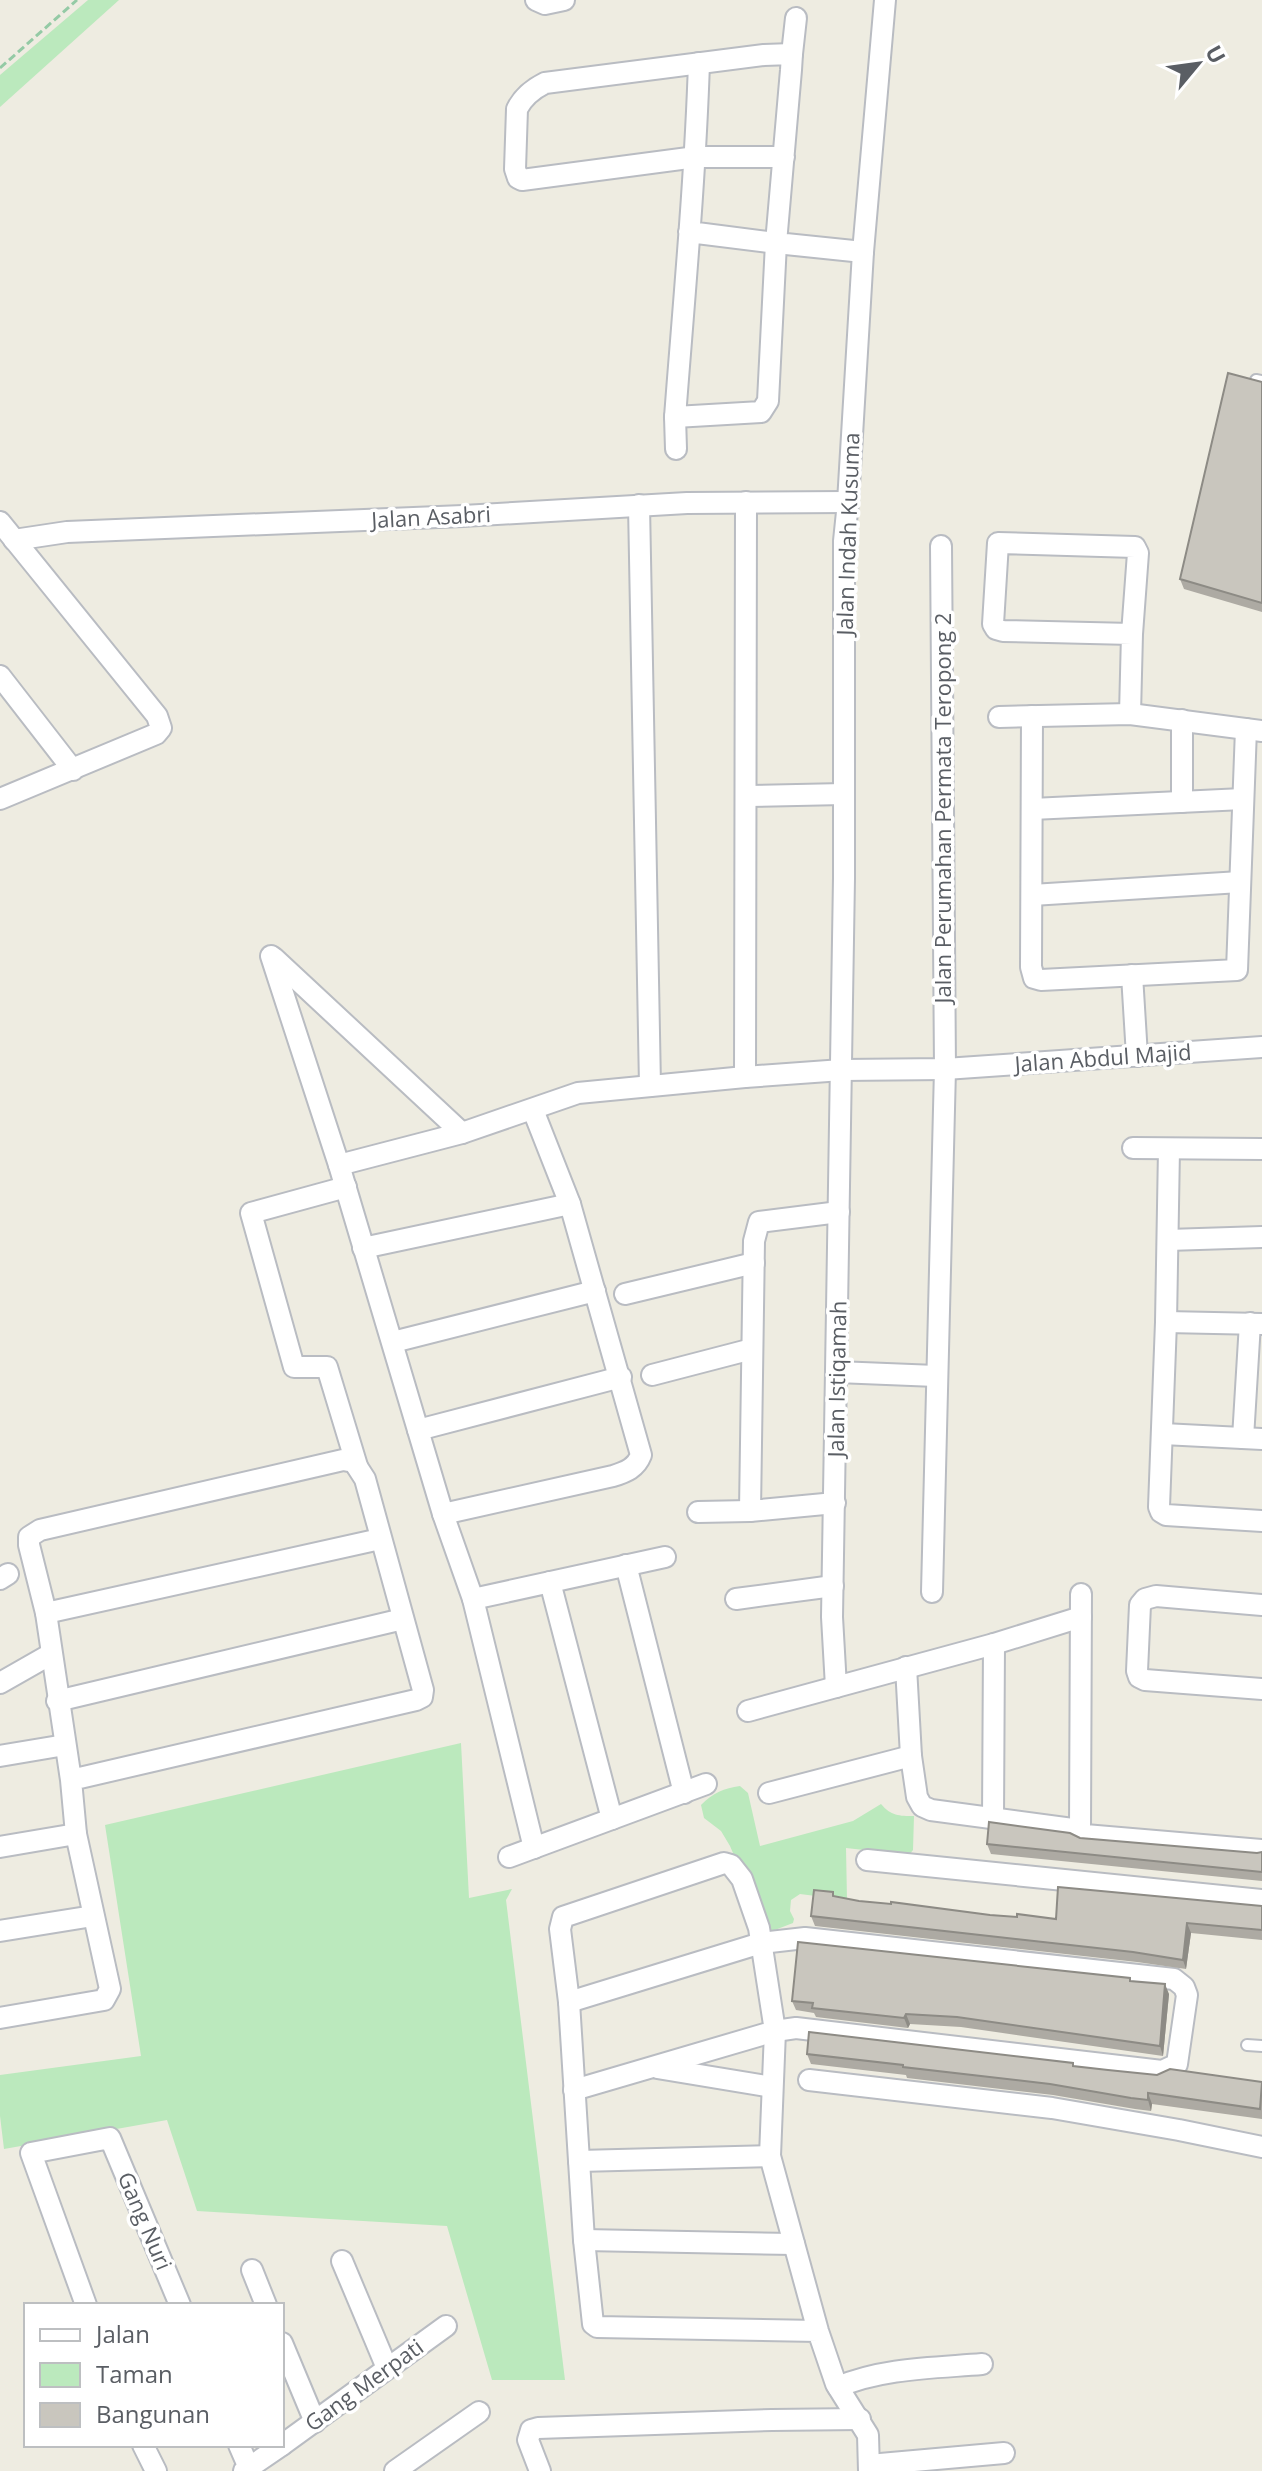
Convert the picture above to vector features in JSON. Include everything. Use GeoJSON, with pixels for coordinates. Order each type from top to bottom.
{"type":"FeatureCollection","features":[{"type":"Feature","properties":{"kind":"street"},"geometry":{"type":"LineString","coordinates":[[536,0],[545,4],[564,0]]}},
{"type":"Feature","properties":{"kind":"street","name":"Jalan Indah Kusuma"},"geometry":{"type":"LineString","coordinates":[[842,1070],[844,541],[863,252],[885,0]]}},
{"type":"Feature","properties":{"kind":"street"},"geometry":{"type":"LineString","coordinates":[[675,417],[761,412],[768,401],[776,243],[796,18]]}},
{"type":"Feature","properties":{"kind":"street"},"geometry":{"type":"LineString","coordinates":[[784,157],[696,157],[522,180],[515,169],[517,109],[533,89],[545,83],[792,54]]}},
{"type":"Feature","properties":{"kind":"street"},"geometry":{"type":"LineString","coordinates":[[676,449],[675,417],[696,157],[699,63]]}},
{"type":"Feature","properties":{"kind":"street"},"geometry":{"type":"LineString","coordinates":[[689,232],[863,252]]}},
{"type":"Feature","properties":{"kind":"street"},"geometry":{"type":"LineString","coordinates":[[745,1077],[746,502]]}},
{"type":"Feature","properties":{"kind":"street","name":"Jalan Asabri"},"geometry":{"type":"LineString","coordinates":[[14,540],[67,532],[463,516],[639,505],[848,502]]}},
{"type":"Feature","properties":{"kind":"street"},"geometry":{"type":"LineString","coordinates":[[639,505],[650,1086]]}},
{"type":"Feature","properties":{"kind":"street"},"geometry":{"type":"LineString","coordinates":[[0,522],[157,716],[161,728],[156,734],[0,799]]}},
{"type":"Feature","properties":{"kind":"street"},"geometry":{"type":"LineString","coordinates":[[1130,714],[1138,553],[1135,547],[998,543],[993,624],[996,629],[1132,634]]}},
{"type":"Feature","properties":{"kind":"street","name":"Jalan Perumahan Permata Teropong 2"},"geometry":{"type":"LineString","coordinates":[[932,1592],[945,1069],[941,546]]}},
{"type":"Feature","properties":{"kind":"street"},"geometry":{"type":"LineString","coordinates":[[0,676],[73,770]]}},
{"type":"Feature","properties":{"kind":"street"},"geometry":{"type":"LineString","coordinates":[[999,717],[1032,716],[1130,714],[1254,730],[1243,799],[1237,970],[1034,978],[1031,967],[1032,716]]}},
{"type":"Feature","properties":{"kind":"street"},"geometry":{"type":"LineString","coordinates":[[1182,720],[1182,802]]}},
{"type":"Feature","properties":{"kind":"street"},"geometry":{"type":"LineString","coordinates":[[746,796],[844,794]]}},
{"type":"Feature","properties":{"kind":"street"},"geometry":{"type":"LineString","coordinates":[[1032,809],[1243,799]]}},
{"type":"Feature","properties":{"kind":"street"},"geometry":{"type":"LineString","coordinates":[[1032,895],[1240,882]]}},
{"type":"Feature","properties":{"kind":"street"},"geometry":{"type":"LineString","coordinates":[[462,1133],[271,956],[346,1187],[443,1514],[473,1599],[534,1848]]}},
{"type":"Feature","properties":{"kind":"street"},"geometry":{"type":"LineString","coordinates":[[1132,975],[1137,1056]]}},
{"type":"Feature","properties":{"kind":"street","name":"Jalan Abdul Majid"},"geometry":{"type":"LineString","coordinates":[[339,1165],[462,1133],[578,1093],[842,1070],[945,1069],[1262,1047]]}},
{"type":"Feature","properties":{"kind":"street","name":"Jalan Istiqamah"},"geometry":{"type":"LineString","coordinates":[[836,1687],[832,1617],[842,1070]]}},
{"type":"Feature","properties":{"kind":"street"},"geometry":{"type":"LineString","coordinates":[[443,1514],[629,1471],[641,1455],[570,1204],[533,1110]]}},
{"type":"Feature","properties":{"kind":"street"},"geometry":{"type":"LineString","coordinates":[[1133,1148],[1262,1149]]}},
{"type":"Feature","properties":{"kind":"street"},"geometry":{"type":"LineString","coordinates":[[1169,1149],[1161,1512],[1166,1515],[1262,1521]]}},
{"type":"Feature","properties":{"kind":"street"},"geometry":{"type":"LineString","coordinates":[[346,1187],[251,1213],[294,1367],[327,1367],[357,1466]]}},
{"type":"Feature","properties":{"kind":"street"},"geometry":{"type":"LineString","coordinates":[[363,1248],[570,1204]]}},
{"type":"Feature","properties":{"kind":"street"},"geometry":{"type":"LineString","coordinates":[[750,1511],[755,1231],[759,1222],[839,1212]]}},
{"type":"Feature","properties":{"kind":"street"},"geometry":{"type":"LineString","coordinates":[[1168,1240],[1262,1237]]}},
{"type":"Feature","properties":{"kind":"street"},"geometry":{"type":"LineString","coordinates":[[625,1294],[754,1263]]}},
{"type":"Feature","properties":{"kind":"street"},"geometry":{"type":"LineString","coordinates":[[393,1342],[595,1291]]}},
{"type":"Feature","properties":{"kind":"street"},"geometry":{"type":"LineString","coordinates":[[1163,1434],[1253,1438],[1256,1324],[1166,1322]]}},
{"type":"Feature","properties":{"kind":"street"},"geometry":{"type":"LineString","coordinates":[[652,1375],[752,1349]]}},
{"type":"Feature","properties":{"kind":"street"},"geometry":{"type":"LineString","coordinates":[[837,1372],[936,1376]]}},
{"type":"Feature","properties":{"kind":"street"},"geometry":{"type":"LineString","coordinates":[[418,1430],[621,1377]]}},
{"type":"Feature","properties":{"kind":"street"},"geometry":{"type":"LineString","coordinates":[[0,2018],[104,2000],[110,1989],[76,1834],[46,1613],[29,1537],[40,1530],[343,1460],[354,1462],[365,1479],[423,1690],[422,1697],[71,1780]]}},
{"type":"Feature","properties":{"kind":"street"},"geometry":{"type":"LineString","coordinates":[[698,1512],[750,1511],[835,1503]]}},
{"type":"Feature","properties":{"kind":"street"},"geometry":{"type":"LineString","coordinates":[[46,1613],[380,1539]]}},
{"type":"Feature","properties":{"kind":"street"},"geometry":{"type":"LineString","coordinates":[[473,1599],[665,1557]]}},
{"type":"Feature","properties":{"kind":"street"},"geometry":{"type":"LineString","coordinates":[[626,1565],[684,1793]]}},
{"type":"Feature","properties":{"kind":"street"},"geometry":{"type":"LineString","coordinates":[[550,1582],[612,1819]]}},
{"type":"Feature","properties":{"kind":"street"},"geometry":{"type":"LineString","coordinates":[[736,1599],[833,1586]]}},
{"type":"Feature","properties":{"kind":"street"},"geometry":{"type":"LineString","coordinates":[[1080,1830],[1081,1594]]}},
{"type":"Feature","properties":{"kind":"street"},"geometry":{"type":"LineString","coordinates":[[1262,1605],[1156,1596],[1145,1599],[1140,1605],[1137,1671],[1139,1677],[1145,1680],[1262,1689]]}},
{"type":"Feature","properties":{"kind":"street"},"geometry":{"type":"LineString","coordinates":[[748,1711],[1081,1617]]}},
{"type":"Feature","properties":{"kind":"street"},"geometry":{"type":"LineString","coordinates":[[57,1701],[403,1619]]}},
{"type":"Feature","properties":{"kind":"street"},"geometry":{"type":"LineString","coordinates":[[993,1819],[994,1644]]}},
{"type":"Feature","properties":{"kind":"street"},"geometry":{"type":"LineString","coordinates":[[0,1683],[51,1654]]}},
{"type":"Feature","properties":{"kind":"street"},"geometry":{"type":"LineString","coordinates":[[906,1667],[911,1756],[917,1797],[922,1806],[931,1810],[1080,1830],[1085,1835],[1262,1850]]}},
{"type":"Feature","properties":{"kind":"street"},"geometry":{"type":"LineString","coordinates":[[0,1756],[65,1745]]}},
{"type":"Feature","properties":{"kind":"street"},"geometry":{"type":"LineString","coordinates":[[769,1793],[911,1756]]}},
{"type":"Feature","properties":{"kind":"street"},"geometry":{"type":"LineString","coordinates":[[509,1857],[706,1784]]}},
{"type":"Feature","properties":{"kind":"street"},"geometry":{"type":"LineString","coordinates":[[0,1847],[76,1834]]}},
{"type":"Feature","properties":{"kind":"street"},"geometry":{"type":"LineString","coordinates":[[867,1860],[1262,1900]]}},
{"type":"Feature","properties":{"kind":"street"},"geometry":{"type":"LineString","coordinates":[[818,2331],[594,2326],[584,2240],[569,2002],[560,1929],[563,1917],[724,1863],[731,1865],[742,1879],[755,1913],[775,2031],[770,2156],[818,2331],[838,2387],[868,2435],[869,2468],[1004,2453]]}},
{"type":"Feature","properties":{"kind":"street"},"geometry":{"type":"LineString","coordinates":[[0,1931],[93,1916]]}},
{"type":"Feature","properties":{"kind":"street"},"geometry":{"type":"LineString","coordinates":[[569,2002],[761,1943],[805,1938],[1174,1979],[1184,1987],[1187,1995],[1177,2064],[1162,2071],[796,2028],[775,2031],[574,2090]]}},
{"type":"Feature","properties":{"kind":"street"},"geometry":{"type":"LineString","coordinates":[[653,2068],[772,2087]]}},
{"type":"Feature","properties":{"kind":"street"},"geometry":{"type":"LineString","coordinates":[[809,2080],[1052,2108],[1262,2147]]}},
{"type":"Feature","properties":{"kind":"street","name":"Gang Nuri"},"geometry":{"type":"LineString","coordinates":[[85,2303],[31,2153],[110,2138],[179,2303]]}},
{"type":"Feature","properties":{"kind":"street"},"geometry":{"type":"LineString","coordinates":[[579,2161],[770,2156]]}},
{"type":"Feature","properties":{"kind":"street"},"geometry":{"type":"LineString","coordinates":[[584,2240],[794,2244]]}},
{"type":"Feature","properties":{"kind":"street"},"geometry":{"type":"LineString","coordinates":[[342,2261],[387,2368]]}},
{"type":"Feature","properties":{"kind":"street"},"geometry":{"type":"LineString","coordinates":[[252,2270],[265,2303]]}},
{"type":"Feature","properties":{"kind":"street","name":"Gang Merpati"},"geometry":{"type":"LineString","coordinates":[[284,2444],[446,2326]]}},
{"type":"Feature","properties":{"kind":"street"},"geometry":{"type":"LineString","coordinates":[[284,2348],[315,2422]]}},
{"type":"Feature","properties":{"kind":"street"},"geometry":{"type":"LineString","coordinates":[[838,2387],[896,2372],[982,2364]]}},
{"type":"Feature","properties":{"kind":"street"},"geometry":{"type":"LineString","coordinates":[[395,2471],[479,2412]]}},
{"type":"Feature","properties":{"kind":"street"},"geometry":{"type":"LineString","coordinates":[[540,2471],[528,2440],[531,2430],[538,2428],[860,2419]]}},
{"type":"Feature","properties":{"kind":"street"},"geometry":{"type":"LineString","coordinates":[[144,2447],[156,2471]]}},
{"type":"Feature","properties":{"kind":"street"},"geometry":{"type":"LineString","coordinates":[[240,2447],[246,2470]]}},
{"type":"Feature","properties":{"kind":"street","name":"Gang Merpati"},"geometry":{"type":"LineString","coordinates":[[246,2470],[279,2447]]}},
{"type":"Feature","properties":{"kind":"lane"},"geometry":{"type":"LineString","coordinates":[[1247,2045],[1262,2046]]}},
{"type":"Feature","properties":{"kind":"path"},"geometry":{"type":"LineString","coordinates":[[0,68],[77,0]]}},
{"type":"Feature","properties":{"kind":"green space"},"geometry":{"type":"Polygon","coordinates":[[[88,0],[119,0],[0,107],[0,75],[88,0]]]}},
{"type":"Feature","properties":{"kind":"green space"},"geometry":{"type":"Polygon","coordinates":[[[461,1743],[469,1898],[512,1889],[506,1900],[565,2380],[492,2380],[447,2226],[197,2211],[167,2120],[4,2149],[0,2075],[141,2056],[105,1825],[461,1743]]]}},
{"type":"Feature","properties":{"kind":"green space"},"geometry":{"type":"Polygon","coordinates":[[[740,1786],[748,1793],[760,1846],[853,1821],[881,1804],[896,1814],[914,1816],[913,1850],[909,1855],[846,1848],[847,1900],[800,1894],[791,1900],[793,1923],[767,1933],[730,1846],[721,1831],[704,1818],[701,1805],[719,1792],[740,1786]]]}},
{"type":"Feature","properties":{"kind":"building"},"geometry":{"type":"Polygon","coordinates":[[[1228,373],[1262,382],[1262,603],[1180,579],[1228,373]]]}},
{"type":"Feature","properties":{"kind":"building"},"geometry":{"type":"Polygon","coordinates":[[[989,1822],[1070,1833],[1080,1838],[1262,1852],[1262,1872],[987,1844],[989,1822]]]}},
{"type":"Feature","properties":{"kind":"building"},"geometry":{"type":"Polygon","coordinates":[[[1058,1887],[1262,1906],[1262,1930],[1187,1923],[1183,1960],[811,1916],[814,1890],[833,1892],[833,1896],[859,1901],[1056,1919],[1058,1887]]]}},
{"type":"Feature","properties":{"kind":"building"},"geometry":{"type":"Polygon","coordinates":[[[798,1942],[1165,1984],[1160,2046],[957,2017],[906,2014],[904,2018],[812,2008],[813,2003],[792,2001],[798,1942]]]}},
{"type":"Feature","properties":{"kind":"building"},"geometry":{"type":"Polygon","coordinates":[[[809,2032],[1073,2063],[1073,2066],[1108,2070],[1157,2075],[1170,2069],[1262,2082],[1260,2109],[1148,2093],[1148,2100],[1131,2098],[1050,2084],[807,2054],[809,2032]]]}}]}
